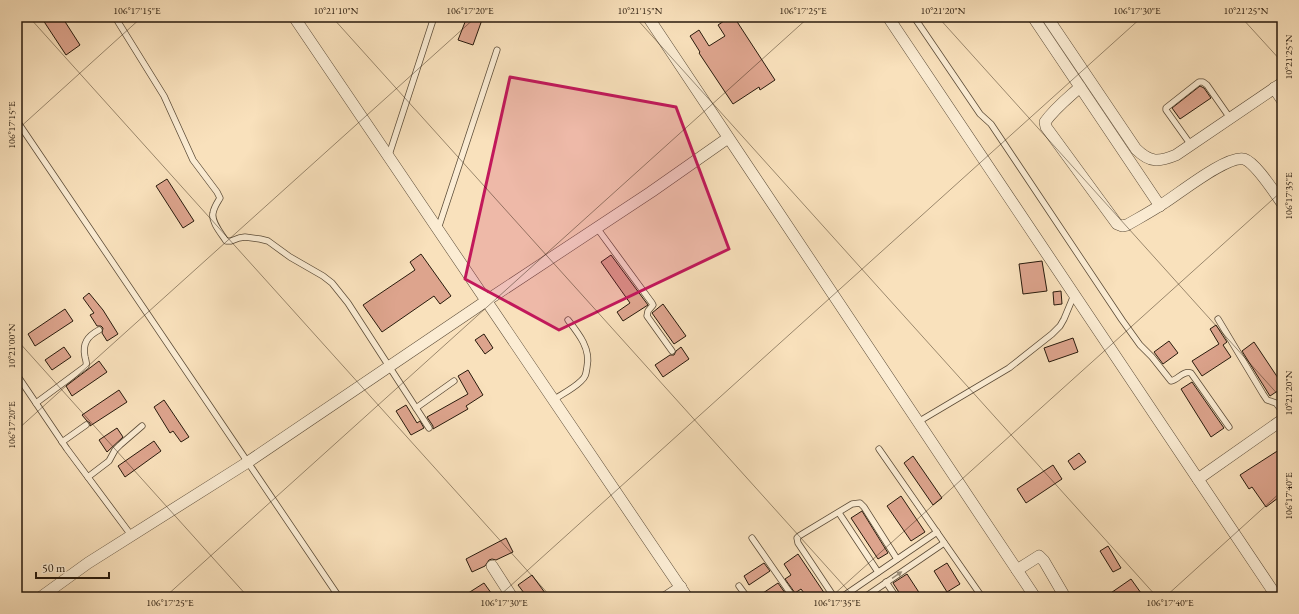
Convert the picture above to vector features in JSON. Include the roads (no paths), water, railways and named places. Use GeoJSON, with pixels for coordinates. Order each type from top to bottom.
{"type":"FeatureCollection","features":[{"type":"Feature","properties":{"kind":"street"},"geometry":{"type":"LineString","coordinates":[[294,17],[486,302],[688,597]]}},
{"type":"Feature","properties":{"kind":"street"},"geometry":{"type":"LineString","coordinates":[[648,17],[1035,597]]}},
{"type":"Feature","properties":{"kind":"street"},"geometry":{"type":"LineString","coordinates":[[888,17],[1277,597]]}},
{"type":"Feature","properties":{"kind":"street"},"geometry":{"type":"LineString","coordinates":[[1033,17],[1160,206]]}},
{"type":"Feature","properties":{"kind":"street"},"geometry":{"type":"LineString","coordinates":[[1047,17],[1136,149],[1144,157],[1154,160],[1165,159],[1176,155],[1278,86],[1282,100]]}},
{"type":"Feature","properties":{"kind":"street"},"geometry":{"type":"LineString","coordinates":[[1080,87],[1049,117],[1045,122],[1046,127],[1117,224],[1122,226],[1127,225],[1160,206],[1215,169],[1233,160],[1242,159],[1250,162],[1282,202]]}},
{"type":"Feature","properties":{"kind":"street"},"geometry":{"type":"LineString","coordinates":[[41,597],[88,563],[248,462],[597,228],[728,138]]}},
{"type":"Feature","properties":{"kind":"street"},"geometry":{"type":"LineString","coordinates":[[1198,479],[1282,420]]}},
{"type":"Feature","properties":{"kind":"street"},"geometry":{"type":"LineString","coordinates":[[1017,570],[1039,556],[1044,560],[1065,597]]}},
{"type":"Feature","properties":{"kind":"street"},"geometry":{"type":"LineString","coordinates":[[492,566],[512,597]]}},
{"type":"Feature","properties":{"kind":"street"},"geometry":{"type":"LineString","coordinates":[[666,597],[681,587]]}},
{"type":"Feature","properties":{"kind":"lane"},"geometry":{"type":"LineString","coordinates":[[115,17],[164,96],[193,160],[220,198],[213,211],[212,217],[226,241],[245,237],[268,241],[303,266],[323,276],[332,283],[348,303],[429,428]]}},
{"type":"Feature","properties":{"kind":"lane"},"geometry":{"type":"LineString","coordinates":[[388,155],[434,17]]}},
{"type":"Feature","properties":{"kind":"lane"},"geometry":{"type":"LineString","coordinates":[[914,17],[980,114],[991,124],[1135,338],[1171,381],[1174,381],[1188,372],[1194,376],[1230,428]]}},
{"type":"Feature","properties":{"kind":"lane"},"geometry":{"type":"LineString","coordinates":[[438,231],[497,50]]}},
{"type":"Feature","properties":{"kind":"lane"},"geometry":{"type":"LineString","coordinates":[[1191,145],[1166,108],[1199,82],[1203,82],[1207,85],[1230,118]]}},
{"type":"Feature","properties":{"kind":"lane"},"geometry":{"type":"LineString","coordinates":[[17,121],[339,597]]}},
{"type":"Feature","properties":{"kind":"lane"},"geometry":{"type":"LineString","coordinates":[[597,228],[652,302],[653,305],[648,311],[647,316],[672,351]]}},
{"type":"Feature","properties":{"kind":"lane"},"geometry":{"type":"LineString","coordinates":[[918,422],[1009,368],[1052,334],[1060,326],[1064,319],[1074,295]]}},
{"type":"Feature","properties":{"kind":"lane"},"geometry":{"type":"LineString","coordinates":[[1218,319],[1267,400],[1276,403],[1282,411]]}},
{"type":"Feature","properties":{"kind":"lane"},"geometry":{"type":"LineString","coordinates":[[553,400],[582,381],[586,375],[588,361],[587,350],[579,335],[568,320]]}},
{"type":"Feature","properties":{"kind":"lane"},"geometry":{"type":"LineString","coordinates":[[36,403],[86,366],[87,363],[84,347],[85,342],[90,335],[99,330]]}},
{"type":"Feature","properties":{"kind":"lane"},"geometry":{"type":"LineString","coordinates":[[17,375],[62,442],[131,535]]}},
{"type":"Feature","properties":{"kind":"lane"},"geometry":{"type":"LineString","coordinates":[[416,408],[454,381]]}},
{"type":"Feature","properties":{"kind":"lane"},"geometry":{"type":"LineString","coordinates":[[62,442],[86,425]]}},
{"type":"Feature","properties":{"kind":"lane"},"geometry":{"type":"LineString","coordinates":[[88,477],[110,461],[115,450],[142,426]]}},
{"type":"Feature","properties":{"kind":"lane"},"geometry":{"type":"LineString","coordinates":[[879,449],[982,597]]}},
{"type":"Feature","properties":{"kind":"lane"},"geometry":{"type":"LineString","coordinates":[[834,597],[798,543],[797,538],[852,504],[860,503],[864,507],[897,559]]}},
{"type":"Feature","properties":{"kind":"lane"},"geometry":{"type":"LineString","coordinates":[[838,513],[878,572]]}},
{"type":"Feature","properties":{"kind":"lane"},"geometry":{"type":"LineString","coordinates":[[842,597],[937,532]]}},
{"type":"Feature","properties":{"kind":"lane"},"geometry":{"type":"LineString","coordinates":[[752,538],[793,597]]}},
{"type":"Feature","properties":{"kind":"lane"},"geometry":{"type":"LineString","coordinates":[[865,597],[944,543]]}},
{"type":"Feature","properties":{"kind":"lane"},"geometry":{"type":"LineString","coordinates":[[886,582],[896,597]]}},
{"type":"Feature","properties":{"kind":"lane"},"geometry":{"type":"LineString","coordinates":[[739,586],[747,597]]}}]}
